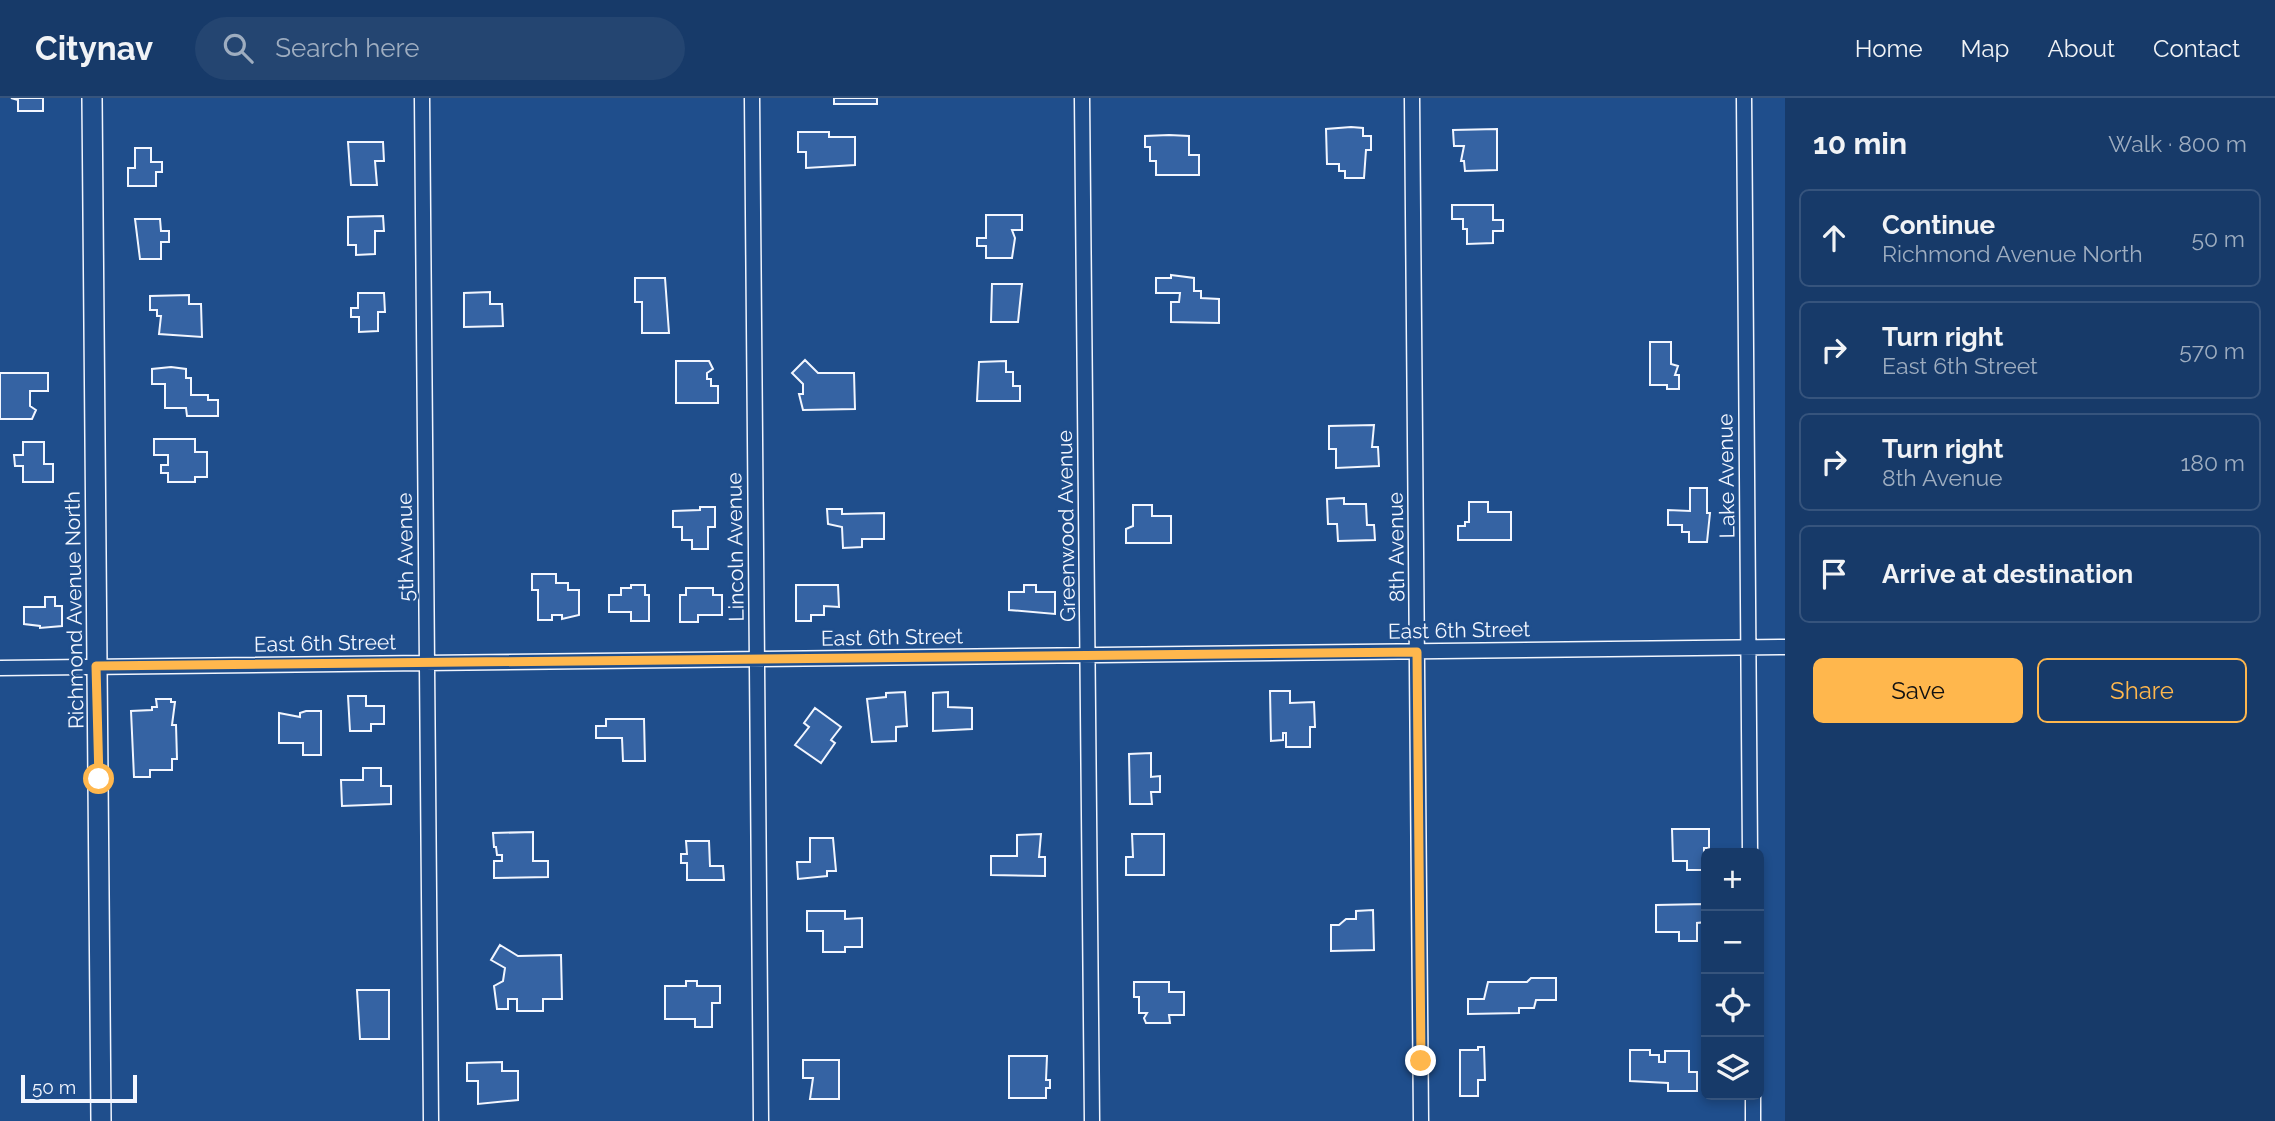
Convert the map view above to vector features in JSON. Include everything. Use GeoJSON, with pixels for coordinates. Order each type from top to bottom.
{"type":"FeatureCollection","features":[{"type":"Feature","properties":{"kind":"street","name":"Richmond Avenue North"},"geometry":{"type":"LineString","coordinates":[[92,98],[101,1121]]}},
{"type":"Feature","properties":{"kind":"street","name":"5th Avenue"},"geometry":{"type":"LineString","coordinates":[[422,98],[431,1121]]}},
{"type":"Feature","properties":{"kind":"street","name":"Lincoln Avenue"},"geometry":{"type":"LineString","coordinates":[[752,98],[761,1121]]}},
{"type":"Feature","properties":{"kind":"street","name":"Greenwood Avenue"},"geometry":{"type":"LineString","coordinates":[[1082,98],[1092,1121]]}},
{"type":"Feature","properties":{"kind":"street","name":"8th Avenue"},"geometry":{"type":"LineString","coordinates":[[1412,98],[1421,1121]]}},
{"type":"Feature","properties":{"kind":"street","name":"Lake Avenue"},"geometry":{"type":"LineString","coordinates":[[1744,98],[1750,848]]}},
{"type":"Feature","properties":{"kind":"street","name":"East 6th Street"},"geometry":{"type":"LineString","coordinates":[[0,668],[1785,647]]}},
{"type":"Feature","properties":{"kind":"street"},"geometry":{"type":"LineString","coordinates":[[1753,1100],[1753,1121]]}},
{"type":"Feature","properties":{"kind":"building"},"geometry":{"type":"Polygon","coordinates":[[[11,98],[43,98],[43,111],[18,111],[18,100],[11,98]]]}},
{"type":"Feature","properties":{"kind":"building"},"geometry":{"type":"Polygon","coordinates":[[[834,98],[877,98],[877,104],[834,104],[834,98]]]}},
{"type":"Feature","properties":{"kind":"building"},"geometry":{"type":"Polygon","coordinates":[[[1363,128],[1363,136],[1371,136],[1371,150],[1366,150],[1364,178],[1345,178],[1345,171],[1339,171],[1339,164],[1327,164],[1326,129],[1363,128]]]}},
{"type":"Feature","properties":{"kind":"building"},"geometry":{"type":"Polygon","coordinates":[[[1497,129],[1497,170],[1465,171],[1464,161],[1461,161],[1464,146],[1454,146],[1453,130],[1497,129]]]}},
{"type":"Feature","properties":{"kind":"building"},"geometry":{"type":"Polygon","coordinates":[[[798,132],[829,132],[829,137],[855,137],[855,165],[806,168],[806,152],[798,152],[798,132]]]}},
{"type":"Feature","properties":{"kind":"building"},"geometry":{"type":"Polygon","coordinates":[[[1145,136],[1189,136],[1189,155],[1199,155],[1199,175],[1156,175],[1156,161],[1150,161],[1150,147],[1145,147],[1145,136]]]}},
{"type":"Feature","properties":{"kind":"building"},"geometry":{"type":"Polygon","coordinates":[[[348,142],[383,142],[384,161],[375,161],[377,185],[351,185],[348,142]]]}},
{"type":"Feature","properties":{"kind":"building"},"geometry":{"type":"Polygon","coordinates":[[[135,148],[151,148],[151,162],[162,162],[162,172],[156,172],[156,186],[128,186],[128,168],[135,168],[135,148]]]}},
{"type":"Feature","properties":{"kind":"building"},"geometry":{"type":"Polygon","coordinates":[[[1452,205],[1493,205],[1493,220],[1503,220],[1503,231],[1493,231],[1493,243],[1467,244],[1467,229],[1463,229],[1463,219],[1452,219],[1452,205]]]}},
{"type":"Feature","properties":{"kind":"building"},"geometry":{"type":"Polygon","coordinates":[[[986,215],[1022,215],[1022,230],[1012,230],[1015,238],[1012,258],[986,258],[986,246],[977,246],[977,238],[986,238],[986,215]]]}},
{"type":"Feature","properties":{"kind":"building"},"geometry":{"type":"Polygon","coordinates":[[[383,216],[384,231],[375,231],[375,254],[356,255],[356,245],[348,245],[348,217],[383,216]]]}},
{"type":"Feature","properties":{"kind":"building"},"geometry":{"type":"Polygon","coordinates":[[[135,219],[160,219],[161,231],[169,231],[169,242],[161,242],[161,259],[140,259],[135,219]]]}},
{"type":"Feature","properties":{"kind":"building"},"geometry":{"type":"Polygon","coordinates":[[[1171,275],[1194,278],[1194,291],[1201,291],[1201,298],[1219,299],[1219,323],[1171,322],[1171,302],[1179,302],[1180,293],[1156,293],[1156,278],[1171,278],[1171,275]]]}},
{"type":"Feature","properties":{"kind":"building"},"geometry":{"type":"Polygon","coordinates":[[[635,278],[665,278],[669,333],[642,333],[642,302],[635,302],[635,278]]]}},
{"type":"Feature","properties":{"kind":"building"},"geometry":{"type":"Polygon","coordinates":[[[992,284],[1022,284],[1018,322],[991,322],[992,284]]]}},
{"type":"Feature","properties":{"kind":"building"},"geometry":{"type":"Polygon","coordinates":[[[490,292],[490,304],[502,304],[503,326],[464,327],[464,293],[490,292]]]}},
{"type":"Feature","properties":{"kind":"building"},"geometry":{"type":"Polygon","coordinates":[[[358,293],[384,293],[385,312],[378,312],[378,331],[359,332],[359,317],[351,317],[351,308],[358,308],[358,293]]]}},
{"type":"Feature","properties":{"kind":"building"},"geometry":{"type":"Polygon","coordinates":[[[189,295],[189,304],[201,304],[202,337],[159,334],[161,316],[157,316],[157,310],[150,310],[150,296],[189,295]]]}},
{"type":"Feature","properties":{"kind":"building"},"geometry":{"type":"Polygon","coordinates":[[[1650,342],[1671,342],[1671,364],[1678,366],[1675,375],[1679,375],[1679,389],[1667,389],[1667,385],[1650,385],[1650,342]]]}},
{"type":"Feature","properties":{"kind":"building"},"geometry":{"type":"Polygon","coordinates":[[[805,360],[818,373],[854,373],[855,409],[803,410],[799,394],[803,394],[803,384],[792,373],[805,360]]]}},
{"type":"Feature","properties":{"kind":"building"},"geometry":{"type":"Polygon","coordinates":[[[676,361],[709,361],[713,369],[707,373],[707,379],[711,379],[711,386],[718,386],[718,403],[676,403],[676,361]]]}},
{"type":"Feature","properties":{"kind":"building"},"geometry":{"type":"Polygon","coordinates":[[[1006,361],[1006,372],[1013,372],[1013,386],[1020,386],[1020,401],[977,401],[979,362],[1006,361]]]}},
{"type":"Feature","properties":{"kind":"building"},"geometry":{"type":"Polygon","coordinates":[[[152,369],[186,369],[186,378],[191,378],[191,395],[208,395],[208,400],[218,400],[218,416],[187,416],[186,408],[165,408],[165,384],[152,384],[152,369]]]}},
{"type":"Feature","properties":{"kind":"building"},"geometry":{"type":"Polygon","coordinates":[[[0,373],[48,373],[48,391],[30,391],[30,406],[36,410],[32,419],[0,419],[0,373]]]}},
{"type":"Feature","properties":{"kind":"building"},"geometry":{"type":"Polygon","coordinates":[[[1374,425],[1372,447],[1378,447],[1379,466],[1336,468],[1336,449],[1329,449],[1329,426],[1374,425]]]}},
{"type":"Feature","properties":{"kind":"building"},"geometry":{"type":"Polygon","coordinates":[[[154,439],[195,439],[195,452],[207,452],[207,477],[195,477],[195,482],[168,482],[168,473],[161,473],[161,465],[168,465],[168,455],[154,455],[154,439]]]}},
{"type":"Feature","properties":{"kind":"building"},"geometry":{"type":"Polygon","coordinates":[[[23,442],[44,442],[44,464],[53,464],[53,482],[23,482],[23,466],[15,466],[14,455],[23,455],[23,442]]]}},
{"type":"Feature","properties":{"kind":"building"},"geometry":{"type":"Polygon","coordinates":[[[1690,488],[1707,488],[1707,513],[1710,513],[1707,542],[1689,542],[1689,532],[1682,532],[1682,525],[1668,525],[1668,510],[1690,511],[1690,488]]]}},
{"type":"Feature","properties":{"kind":"building"},"geometry":{"type":"Polygon","coordinates":[[[1344,498],[1344,504],[1366,504],[1367,525],[1374,525],[1375,540],[1338,541],[1337,524],[1328,524],[1327,499],[1344,498]]]}},
{"type":"Feature","properties":{"kind":"building"},"geometry":{"type":"Polygon","coordinates":[[[1469,502],[1488,502],[1488,512],[1511,512],[1511,540],[1458,540],[1458,526],[1465,526],[1465,522],[1469,522],[1469,502]]]}},
{"type":"Feature","properties":{"kind":"building"},"geometry":{"type":"Polygon","coordinates":[[[1133,505],[1152,505],[1152,516],[1171,516],[1171,543],[1126,543],[1126,529],[1133,526],[1133,505]]]}},
{"type":"Feature","properties":{"kind":"building"},"geometry":{"type":"Polygon","coordinates":[[[700,507],[715,507],[715,527],[708,527],[708,549],[692,549],[692,540],[682,540],[682,527],[673,527],[673,511],[700,510],[700,507]]]}},
{"type":"Feature","properties":{"kind":"building"},"geometry":{"type":"Polygon","coordinates":[[[827,509],[842,509],[842,514],[884,513],[884,539],[862,539],[862,547],[843,548],[842,527],[828,524],[827,509]]]}},
{"type":"Feature","properties":{"kind":"building"},"geometry":{"type":"Polygon","coordinates":[[[532,574],[556,574],[556,583],[568,583],[568,590],[579,590],[579,615],[562,619],[562,615],[552,615],[552,620],[538,620],[538,590],[532,590],[532,574]]]}},
{"type":"Feature","properties":{"kind":"building"},"geometry":{"type":"Polygon","coordinates":[[[631,585],[645,585],[645,595],[649,595],[649,621],[631,621],[631,612],[609,612],[609,595],[621,595],[621,588],[631,588],[631,585]]]}},
{"type":"Feature","properties":{"kind":"building"},"geometry":{"type":"Polygon","coordinates":[[[796,585],[838,585],[839,607],[824,606],[824,615],[811,615],[811,621],[796,621],[796,585]]]}},
{"type":"Feature","properties":{"kind":"building"},"geometry":{"type":"Polygon","coordinates":[[[1024,585],[1036,585],[1036,592],[1055,592],[1055,614],[1009,610],[1009,592],[1024,592],[1024,585]]]}},
{"type":"Feature","properties":{"kind":"building"},"geometry":{"type":"Polygon","coordinates":[[[686,588],[713,588],[713,595],[722,595],[722,615],[698,615],[698,622],[680,622],[680,595],[686,595],[686,588]]]}},
{"type":"Feature","properties":{"kind":"building"},"geometry":{"type":"Polygon","coordinates":[[[45,597],[55,597],[55,606],[62,606],[62,626],[40,628],[24,624],[24,607],[45,607],[45,597]]]}},
{"type":"Feature","properties":{"kind":"building"},"geometry":{"type":"Polygon","coordinates":[[[1270,691],[1290,691],[1290,703],[1314,702],[1315,727],[1310,727],[1310,747],[1286,747],[1286,733],[1283,733],[1283,740],[1271,741],[1270,691]]]}},
{"type":"Feature","properties":{"kind":"building"},"geometry":{"type":"Polygon","coordinates":[[[905,692],[907,726],[896,727],[896,741],[872,742],[867,699],[886,697],[886,693],[905,692]]]}},
{"type":"Feature","properties":{"kind":"building"},"geometry":{"type":"Polygon","coordinates":[[[948,692],[948,707],[972,708],[972,729],[933,731],[933,693],[948,692]]]}},
{"type":"Feature","properties":{"kind":"building"},"geometry":{"type":"Polygon","coordinates":[[[348,696],[366,696],[366,706],[384,706],[384,724],[371,724],[371,731],[350,731],[348,696]]]}},
{"type":"Feature","properties":{"kind":"building"},"geometry":{"type":"Polygon","coordinates":[[[156,699],[171,699],[171,702],[175,702],[172,725],[176,725],[177,759],[172,759],[172,770],[150,770],[150,777],[134,777],[131,711],[152,710],[152,707],[157,707],[156,699]]]}},
{"type":"Feature","properties":{"kind":"building"},"geometry":{"type":"Polygon","coordinates":[[[815,708],[841,727],[831,740],[835,743],[821,763],[795,745],[809,727],[804,723],[815,708]]]}},
{"type":"Feature","properties":{"kind":"building"},"geometry":{"type":"Polygon","coordinates":[[[321,711],[321,755],[303,755],[303,743],[279,743],[279,713],[300,717],[300,713],[321,711]]]}},
{"type":"Feature","properties":{"kind":"building"},"geometry":{"type":"Polygon","coordinates":[[[606,719],[644,719],[645,761],[623,761],[622,738],[596,738],[596,726],[606,726],[606,719]]]}},
{"type":"Feature","properties":{"kind":"building"},"geometry":{"type":"Polygon","coordinates":[[[1151,753],[1151,777],[1160,776],[1160,792],[1151,792],[1152,804],[1130,804],[1129,754],[1151,753]]]}},
{"type":"Feature","properties":{"kind":"building"},"geometry":{"type":"Polygon","coordinates":[[[363,768],[381,768],[381,786],[391,786],[391,804],[342,806],[341,780],[363,780],[363,768]]]}},
{"type":"Feature","properties":{"kind":"building"},"geometry":{"type":"Polygon","coordinates":[[[1672,829],[1709,829],[1709,848],[1701,848],[1701,870],[1687,870],[1687,861],[1673,861],[1672,829]]]}},
{"type":"Feature","properties":{"kind":"building"},"geometry":{"type":"Polygon","coordinates":[[[533,832],[533,861],[548,861],[548,877],[494,878],[494,861],[502,861],[502,855],[497,855],[493,833],[533,832]]]}},
{"type":"Feature","properties":{"kind":"building"},"geometry":{"type":"Polygon","coordinates":[[[1041,834],[1039,857],[1045,857],[1045,876],[991,875],[991,856],[1017,856],[1017,835],[1041,834]]]}},
{"type":"Feature","properties":{"kind":"building"},"geometry":{"type":"Polygon","coordinates":[[[1132,834],[1164,834],[1164,875],[1126,875],[1126,857],[1133,857],[1132,834]]]}},
{"type":"Feature","properties":{"kind":"building"},"geometry":{"type":"Polygon","coordinates":[[[810,838],[833,838],[836,871],[827,871],[827,876],[798,879],[797,862],[810,862],[810,838]]]}},
{"type":"Feature","properties":{"kind":"building"},"geometry":{"type":"Polygon","coordinates":[[[686,841],[709,841],[710,866],[723,866],[724,880],[687,880],[687,863],[681,863],[681,854],[687,854],[686,841]]]}},
{"type":"Feature","properties":{"kind":"building"},"geometry":{"type":"Polygon","coordinates":[[[1701,904],[1697,941],[1679,941],[1679,932],[1656,932],[1656,905],[1701,904]]]}},
{"type":"Feature","properties":{"kind":"building"},"geometry":{"type":"Polygon","coordinates":[[[1373,910],[1374,950],[1331,951],[1331,925],[1339,925],[1346,919],[1356,919],[1356,911],[1373,910]]]}},
{"type":"Feature","properties":{"kind":"building"},"geometry":{"type":"Polygon","coordinates":[[[807,911],[845,911],[845,919],[862,918],[862,947],[845,947],[845,952],[823,952],[823,931],[807,931],[807,911]]]}},
{"type":"Feature","properties":{"kind":"building"},"geometry":{"type":"Polygon","coordinates":[[[500,945],[518,956],[561,955],[562,999],[543,999],[543,1011],[517,1011],[517,999],[508,999],[508,1009],[497,1009],[494,986],[503,981],[505,968],[491,960],[500,945]]]}},
{"type":"Feature","properties":{"kind":"building"},"geometry":{"type":"Polygon","coordinates":[[[1531,978],[1556,978],[1556,1000],[1536,1000],[1534,1008],[1519,1008],[1519,1013],[1468,1014],[1468,999],[1484,999],[1488,982],[1527,982],[1531,978]]]}},
{"type":"Feature","properties":{"kind":"building"},"geometry":{"type":"Polygon","coordinates":[[[686,981],[697,981],[697,986],[720,986],[720,1003],[712,1003],[712,1027],[695,1027],[695,1019],[665,1019],[665,986],[686,986],[686,981]]]}},
{"type":"Feature","properties":{"kind":"building"},"geometry":{"type":"Polygon","coordinates":[[[1134,982],[1169,982],[1169,992],[1184,992],[1184,1015],[1169,1015],[1170,1023],[1146,1023],[1144,1018],[1147,1013],[1139,1013],[1139,997],[1134,997],[1134,982]]]}},
{"type":"Feature","properties":{"kind":"building"},"geometry":{"type":"Polygon","coordinates":[[[357,990],[389,990],[389,1039],[360,1039],[357,990]]]}},
{"type":"Feature","properties":{"kind":"building"},"geometry":{"type":"Polygon","coordinates":[[[1478,1047],[1484,1047],[1485,1080],[1478,1080],[1478,1096],[1460,1096],[1460,1050],[1478,1050],[1478,1047]]]}},
{"type":"Feature","properties":{"kind":"building"},"geometry":{"type":"Polygon","coordinates":[[[1630,1050],[1650,1050],[1650,1055],[1659,1055],[1659,1062],[1665,1062],[1665,1051],[1689,1051],[1689,1072],[1697,1072],[1697,1091],[1668,1091],[1668,1083],[1630,1081],[1630,1050]]]}},
{"type":"Feature","properties":{"kind":"building"},"geometry":{"type":"Polygon","coordinates":[[[1009,1056],[1047,1056],[1046,1080],[1050,1080],[1050,1088],[1046,1088],[1046,1098],[1009,1098],[1009,1056]]]}},
{"type":"Feature","properties":{"kind":"building"},"geometry":{"type":"Polygon","coordinates":[[[803,1060],[839,1060],[839,1099],[810,1099],[813,1078],[803,1078],[803,1060]]]}},
{"type":"Feature","properties":{"kind":"building"},"geometry":{"type":"Polygon","coordinates":[[[502,1062],[502,1071],[518,1071],[518,1100],[478,1104],[478,1081],[467,1081],[467,1063],[502,1062]]]}},
{"type":"Feature","properties":{"kind":"route"},"geometry":{"type":"LineString","coordinates":[[99,779],[96,666],[1417,652],[1421,1061]]}}]}
